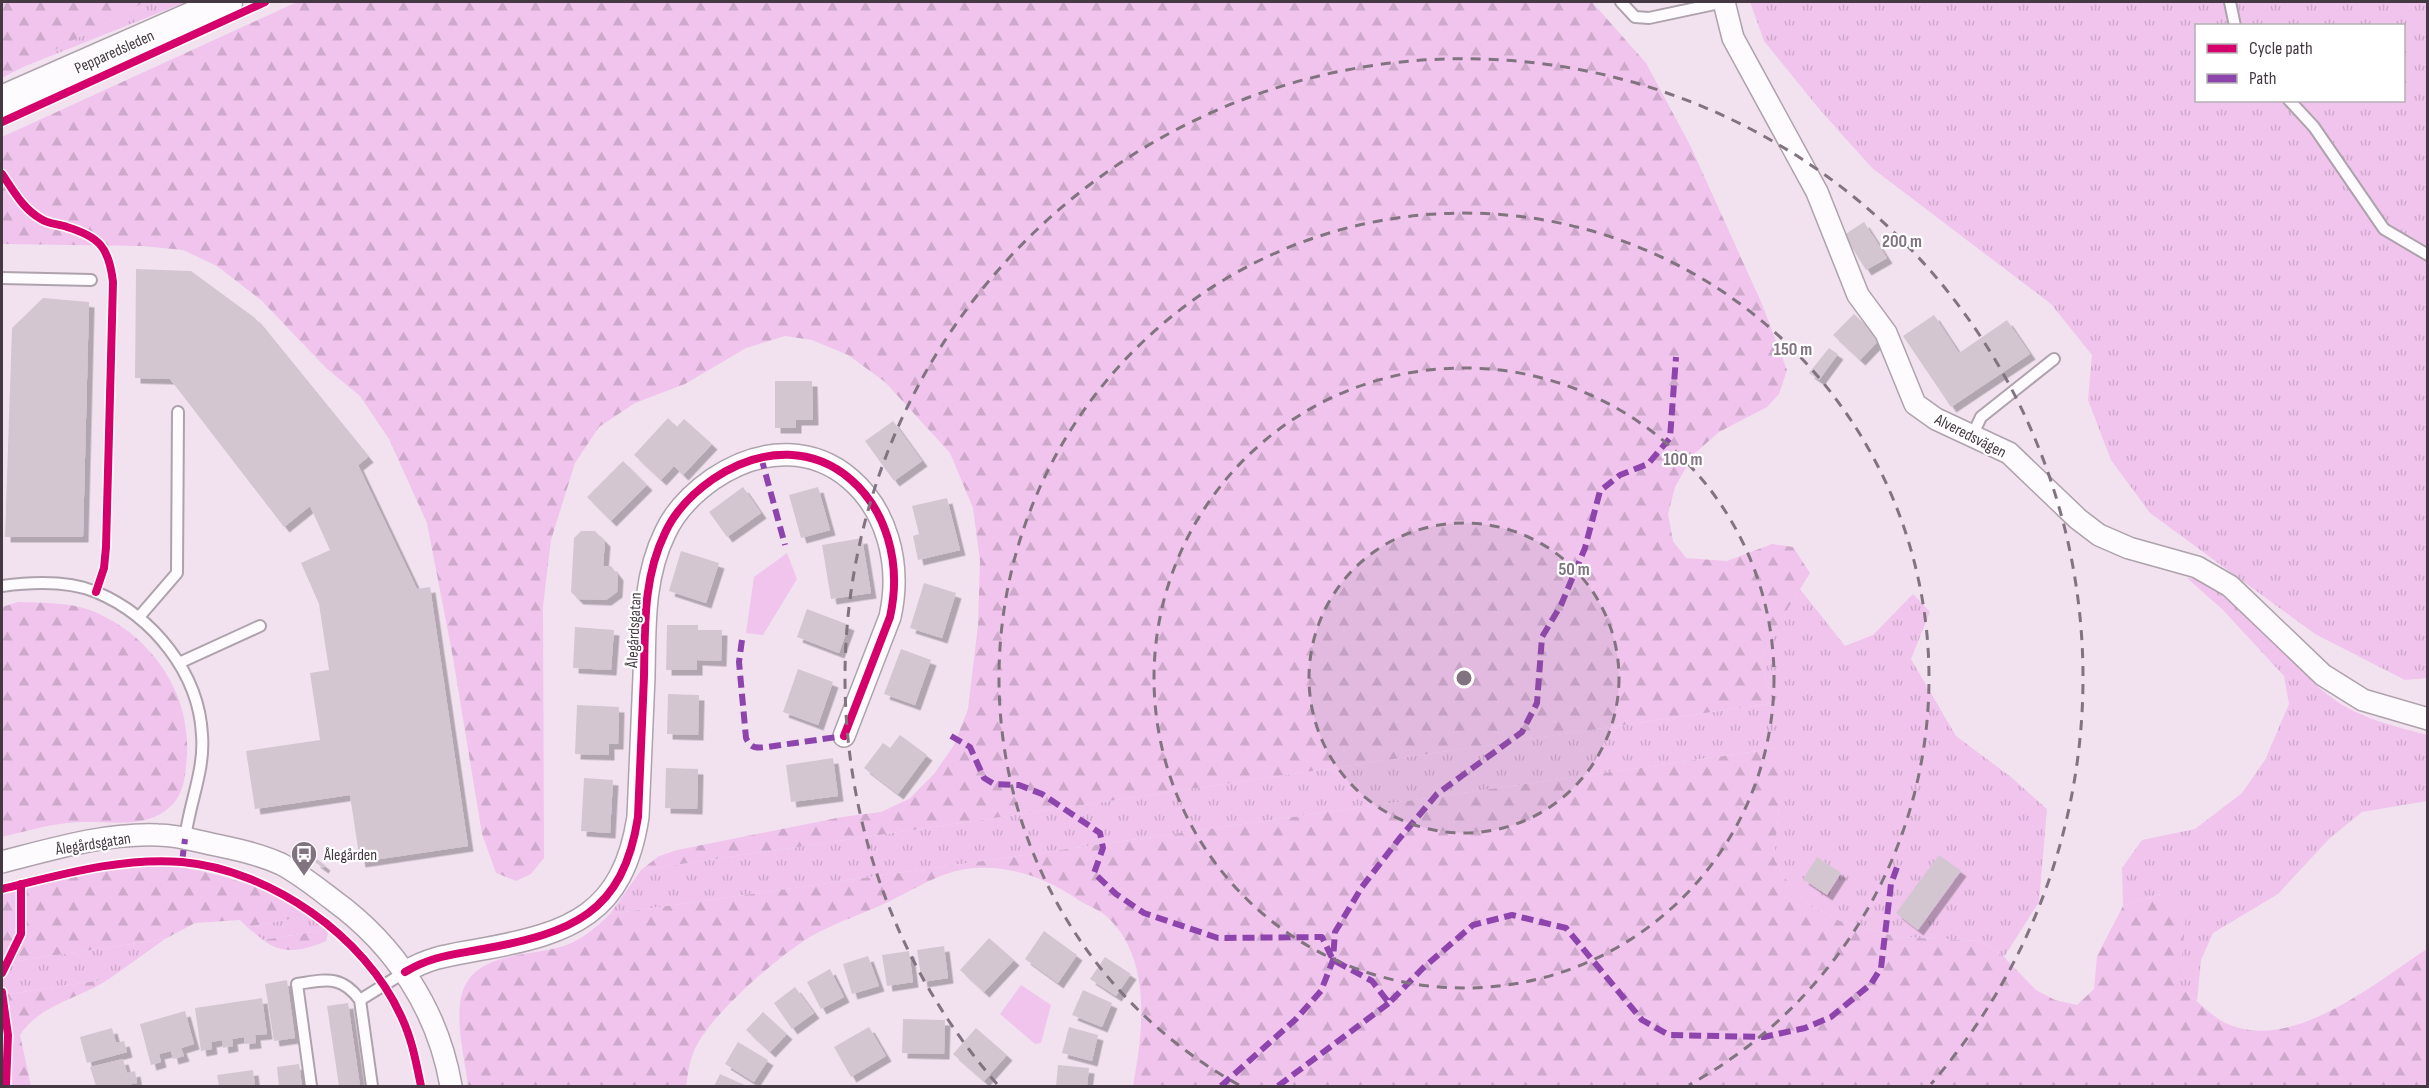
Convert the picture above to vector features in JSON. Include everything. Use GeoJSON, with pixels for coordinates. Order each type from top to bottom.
{"type":"FeatureCollection","features":[{"type":"Feature","properties":{"kind":"street","name":"Pepparedsleden"},"geometry":{"type":"LineString","coordinates":[[2,101],[227,2]]}},
{"type":"Feature","properties":{"kind":"street","name":"Alveredsvägen"},"geometry":{"type":"LineString","coordinates":[[1724,2],[1733,38],[1817,192],[1858,295],[1886,333],[1915,404],[1936,419],[1973,434],[2009,453],[2078,519],[2099,535],[2128,548],[2197,567],[2230,586],[2323,675],[2363,700],[2427,719]]}},
{"type":"Feature","properties":{"kind":"street","name":"Ålegårdsgatan"},"geometry":{"type":"LineString","coordinates":[[405,972],[427,959],[533,940],[553,934],[587,914],[618,882],[634,844],[638,817],[646,605],[654,556],[666,530],[681,508],[699,489],[745,462],[785,454],[825,462],[843,471],[856,483],[881,519],[894,560],[894,598],[890,617],[844,736]]}},
{"type":"Feature","properties":{"kind":"street","name":"Ålegårdsgatan"},"geometry":{"type":"LineString","coordinates":[[2,862],[62,846],[115,838],[158,835],[185,838],[247,852],[280,864],[304,877],[357,917],[377,936],[405,972],[418,993],[440,1041],[451,1086]]}},
{"type":"Feature","properties":{"kind":"lane"},"geometry":{"type":"LineString","coordinates":[[1621,2],[1635,17],[1649,18],[1724,2]]}},
{"type":"Feature","properties":{"kind":"lane"},"geometry":{"type":"LineString","coordinates":[[2230,2],[2235,24]]}},
{"type":"Feature","properties":{"kind":"lane"},"geometry":{"type":"LineString","coordinates":[[2291,102],[2314,127],[2384,229],[2427,255]]}},
{"type":"Feature","properties":{"kind":"lane"},"geometry":{"type":"LineString","coordinates":[[2,278],[91,280]]}},
{"type":"Feature","properties":{"kind":"lane"},"geometry":{"type":"LineString","coordinates":[[1973,434],[1981,417],[2054,359]]}},
{"type":"Feature","properties":{"kind":"lane"},"geometry":{"type":"LineString","coordinates":[[139,616],[177,573],[178,412]]}},
{"type":"Feature","properties":{"kind":"lane"},"geometry":{"type":"LineString","coordinates":[[2,586],[25,583],[74,586],[96,592],[139,616],[163,641],[179,663],[199,712],[203,736],[201,763],[185,838]]}},
{"type":"Feature","properties":{"kind":"lane"},"geometry":{"type":"LineString","coordinates":[[179,663],[260,626]]}},
{"type":"Feature","properties":{"kind":"lane"},"geometry":{"type":"LineString","coordinates":[[360,1000],[405,972]]}},
{"type":"Feature","properties":{"kind":"lane"},"geometry":{"type":"LineString","coordinates":[[311,1086],[297,984],[326,980],[341,982],[351,987],[360,1000],[372,1086]]}},
{"type":"Feature","properties":{"kind":"green space"},"geometry":{"type":"Polygon","coordinates":[[[2,2],[145,2],[2,78],[2,2]]]}},
{"type":"Feature","properties":{"kind":"green space"},"geometry":{"type":"Polygon","coordinates":[[[145,2],[186,2],[18,69],[145,2]]]}},
{"type":"Feature","properties":{"kind":"green space"},"geometry":{"type":"Polygon","coordinates":[[[297,2],[1592,2],[1646,63],[1690,145],[1762,304],[1787,370],[1779,394],[1767,407],[1719,432],[1693,455],[1675,487],[1668,514],[1673,541],[1686,558],[1727,561],[1772,544],[1793,547],[1810,573],[1777,626],[1761,661],[1773,703],[641,870],[659,856],[677,850],[842,817],[881,812],[909,799],[934,774],[954,745],[968,709],[978,625],[980,561],[973,508],[950,453],[885,382],[848,355],[812,340],[785,336],[746,348],[685,384],[635,403],[599,427],[575,463],[551,540],[543,606],[544,858],[531,874],[516,881],[496,873],[482,834],[453,658],[427,523],[389,439],[360,396],[326,368],[262,301],[217,266],[183,250],[142,246],[2,244],[2,137],[297,2]]]}},
{"type":"Feature","properties":{"kind":"green space"},"geometry":{"type":"Polygon","coordinates":[[[1750,2],[2427,2],[2427,678],[2405,680],[2315,634],[2150,513],[2111,460],[2088,400],[2092,355],[2051,304],[1872,168],[1820,110],[1764,41],[1750,2]]]}},
{"type":"Feature","properties":{"kind":"green space"},"geometry":{"type":"Polygon","coordinates":[[[787,553],[797,579],[763,635],[746,633],[754,577],[787,553]]]}},
{"type":"Feature","properties":{"kind":"green space"},"geometry":{"type":"Polygon","coordinates":[[[2187,578],[2202,582],[2220,592],[2239,607],[2310,679],[2335,700],[2372,719],[2427,735],[2427,801],[2362,812],[2329,839],[2278,894],[2213,933],[2201,960],[2197,1001],[2179,986],[2161,894],[2123,906],[2122,868],[2142,840],[2195,829],[2242,793],[2265,760],[2289,704],[2284,676],[2222,609],[2187,578]]]}},
{"type":"Feature","properties":{"kind":"green space"},"geometry":{"type":"Polygon","coordinates":[[[1800,589],[1845,646],[1873,635],[1913,594],[1930,612],[1911,659],[1956,736],[2011,777],[2047,809],[2039,902],[2004,957],[1980,941],[1898,937],[1840,921],[1810,906],[1784,877],[1774,858],[1779,808],[1779,748],[610,914],[641,870],[1773,703],[1761,661],[1777,626],[1800,589]]]}},
{"type":"Feature","properties":{"kind":"green space"},"geometry":{"type":"Polygon","coordinates":[[[18,602],[64,604],[90,610],[131,633],[162,667],[174,687],[182,709],[187,755],[183,786],[177,799],[165,811],[144,820],[119,823],[60,824],[2,837],[2,607],[18,602]]]}},
{"type":"Feature","properties":{"kind":"green space"},"geometry":{"type":"Polygon","coordinates":[[[1779,748],[1779,808],[1774,858],[1784,877],[1810,906],[1840,921],[1898,937],[1980,941],[2004,957],[2036,990],[2055,1000],[2077,1005],[2094,989],[2097,956],[2123,906],[2161,894],[2186,915],[2179,986],[2223,1022],[2255,1031],[2281,1029],[2334,1009],[2427,949],[2427,1086],[1133,1086],[1140,1042],[1141,996],[1138,973],[1131,952],[1120,932],[1105,915],[1051,884],[1015,871],[976,868],[964,869],[930,880],[888,902],[817,933],[785,954],[714,1020],[692,1055],[686,1086],[468,1086],[459,1014],[465,986],[473,974],[500,959],[564,946],[588,933],[610,914],[1779,748]]]}},
{"type":"Feature","properties":{"kind":"green space"},"geometry":{"type":"Polygon","coordinates":[[[159,864],[219,875],[238,881],[276,895],[311,915],[247,927],[240,920],[195,923],[165,939],[2,963],[2,892],[102,870],[159,864]]]}},
{"type":"Feature","properties":{"kind":"green space"},"geometry":{"type":"Polygon","coordinates":[[[311,915],[325,930],[263,940],[247,927],[311,915]]]}},
{"type":"Feature","properties":{"kind":"green space"},"geometry":{"type":"Polygon","coordinates":[[[325,930],[328,933],[326,941],[302,949],[286,950],[263,940],[325,930]]]}},
{"type":"Feature","properties":{"kind":"green space"},"geometry":{"type":"Polygon","coordinates":[[[165,939],[109,979],[2,995],[2,963],[165,939]]]}},
{"type":"Feature","properties":{"kind":"green space"},"geometry":{"type":"Polygon","coordinates":[[[109,979],[49,1009],[28,1025],[20,1035],[31,1086],[2,1086],[2,995],[109,979]]]}},
{"type":"Feature","properties":{"kind":"green space"},"geometry":{"type":"Polygon","coordinates":[[[1021,985],[1051,1005],[1041,1043],[1035,1044],[1000,1014],[1021,985]]]}},
{"type":"Feature","properties":{"kind":"building"},"geometry":{"type":"Polygon","coordinates":[[[1864,222],[1887,258],[1866,270],[1844,235],[1864,222]]]}},
{"type":"Feature","properties":{"kind":"building"},"geometry":{"type":"Polygon","coordinates":[[[136,269],[191,271],[255,318],[368,457],[358,465],[417,589],[430,587],[468,846],[360,862],[350,795],[255,809],[246,751],[320,740],[310,673],[329,670],[319,604],[301,563],[330,550],[310,506],[284,527],[170,379],[135,378],[136,269]]]}},
{"type":"Feature","properties":{"kind":"building"},"geometry":{"type":"Polygon","coordinates":[[[43,298],[89,302],[83,537],[5,537],[12,328],[43,298]]]}},
{"type":"Feature","properties":{"kind":"building"},"geometry":{"type":"Polygon","coordinates":[[[1854,314],[1880,339],[1860,360],[1833,335],[1854,314]]]}},
{"type":"Feature","properties":{"kind":"building"},"geometry":{"type":"Polygon","coordinates":[[[1934,315],[1959,353],[2007,320],[2030,354],[1951,407],[1903,336],[1934,315]]]}},
{"type":"Feature","properties":{"kind":"building"},"geometry":{"type":"Polygon","coordinates":[[[1829,348],[1838,354],[1819,380],[1809,373],[1829,348]]]}},
{"type":"Feature","properties":{"kind":"building"},"geometry":{"type":"Polygon","coordinates":[[[775,381],[812,381],[813,420],[796,420],[796,428],[775,428],[775,381]]]}},
{"type":"Feature","properties":{"kind":"building"},"geometry":{"type":"Polygon","coordinates":[[[668,418],[677,427],[684,419],[712,444],[683,475],[674,466],[661,480],[634,455],[668,418]]]}},
{"type":"Feature","properties":{"kind":"building"},"geometry":{"type":"Polygon","coordinates":[[[893,421],[922,461],[894,481],[865,441],[893,421]]]}},
{"type":"Feature","properties":{"kind":"building"},"geometry":{"type":"Polygon","coordinates":[[[623,461],[647,485],[611,521],[587,497],[623,461]]]}},
{"type":"Feature","properties":{"kind":"building"},"geometry":{"type":"Polygon","coordinates":[[[743,487],[761,513],[727,537],[709,512],[743,487]]]}},
{"type":"Feature","properties":{"kind":"building"},"geometry":{"type":"Polygon","coordinates":[[[818,487],[830,530],[801,538],[789,495],[818,487]]]}},
{"type":"Feature","properties":{"kind":"building"},"geometry":{"type":"Polygon","coordinates":[[[947,498],[960,550],[918,560],[913,536],[919,534],[912,506],[947,498]]]}},
{"type":"Feature","properties":{"kind":"building"},"geometry":{"type":"Polygon","coordinates":[[[581,531],[595,531],[605,541],[603,566],[611,566],[618,575],[617,592],[606,600],[578,599],[571,592],[574,538],[581,531]]]}},
{"type":"Feature","properties":{"kind":"building"},"geometry":{"type":"Polygon","coordinates":[[[862,538],[871,593],[831,599],[822,545],[862,538]]]}},
{"type":"Feature","properties":{"kind":"building"},"geometry":{"type":"Polygon","coordinates":[[[681,551],[719,563],[706,603],[669,591],[681,551]]]}},
{"type":"Feature","properties":{"kind":"building"},"geometry":{"type":"Polygon","coordinates":[[[924,583],[956,593],[942,638],[910,628],[924,583]]]}},
{"type":"Feature","properties":{"kind":"building"},"geometry":{"type":"Polygon","coordinates":[[[807,609],[849,625],[839,653],[797,637],[807,609]]]}},
{"type":"Feature","properties":{"kind":"building"},"geometry":{"type":"Polygon","coordinates":[[[667,625],[698,625],[698,630],[722,630],[721,661],[697,660],[697,670],[666,670],[667,625]]]}},
{"type":"Feature","properties":{"kind":"building"},"geometry":{"type":"Polygon","coordinates":[[[575,627],[614,630],[611,670],[573,668],[575,627]]]}},
{"type":"Feature","properties":{"kind":"building"},"geometry":{"type":"Polygon","coordinates":[[[901,649],[931,660],[915,705],[884,694],[901,649]]]}},
{"type":"Feature","properties":{"kind":"building"},"geometry":{"type":"Polygon","coordinates":[[[798,669],[833,682],[818,725],[783,712],[798,669]]]}},
{"type":"Feature","properties":{"kind":"building"},"geometry":{"type":"Polygon","coordinates":[[[668,694],[699,695],[698,735],[667,734],[668,694]]]}},
{"type":"Feature","properties":{"kind":"building"},"geometry":{"type":"Polygon","coordinates":[[[577,705],[619,707],[618,744],[609,744],[609,755],[575,754],[577,705]]]}},
{"type":"Feature","properties":{"kind":"building"},"geometry":{"type":"Polygon","coordinates":[[[900,735],[927,755],[898,794],[864,768],[883,743],[890,748],[900,735]]]}},
{"type":"Feature","properties":{"kind":"building"},"geometry":{"type":"Polygon","coordinates":[[[833,758],[838,796],[791,802],[786,765],[833,758]]]}},
{"type":"Feature","properties":{"kind":"building"},"geometry":{"type":"Polygon","coordinates":[[[666,768],[698,769],[697,809],[665,808],[666,768]]]}},
{"type":"Feature","properties":{"kind":"building"},"geometry":{"type":"Polygon","coordinates":[[[584,778],[613,780],[610,833],[581,831],[584,778]]]}},
{"type":"Feature","properties":{"kind":"building"},"geometry":{"type":"Polygon","coordinates":[[[1939,855],[1961,871],[1918,930],[1896,913],[1939,855]]]}},
{"type":"Feature","properties":{"kind":"building"},"geometry":{"type":"Polygon","coordinates":[[[1817,857],[1841,873],[1827,895],[1803,879],[1817,857]]]}},
{"type":"Feature","properties":{"kind":"building"},"geometry":{"type":"Polygon","coordinates":[[[317,859],[325,865],[323,868],[315,862],[317,859]]]}},
{"type":"Feature","properties":{"kind":"building"},"geometry":{"type":"Polygon","coordinates":[[[1044,931],[1077,955],[1058,983],[1025,959],[1044,931]]]}},
{"type":"Feature","properties":{"kind":"building"},"geometry":{"type":"Polygon","coordinates":[[[989,938],[1014,960],[984,992],[960,970],[989,938]]]}},
{"type":"Feature","properties":{"kind":"building"},"geometry":{"type":"Polygon","coordinates":[[[944,946],[948,978],[922,982],[917,950],[944,946]]]}},
{"type":"Feature","properties":{"kind":"building"},"geometry":{"type":"Polygon","coordinates":[[[909,951],[913,982],[887,986],[882,955],[909,951]]]}},
{"type":"Feature","properties":{"kind":"building"},"geometry":{"type":"Polygon","coordinates":[[[868,956],[879,986],[852,994],[843,964],[868,956]]]}},
{"type":"Feature","properties":{"kind":"building"},"geometry":{"type":"Polygon","coordinates":[[[1105,957],[1131,974],[1116,996],[1090,979],[1105,957]]]}},
{"type":"Feature","properties":{"kind":"building"},"geometry":{"type":"Polygon","coordinates":[[[830,969],[844,997],[821,1009],[807,982],[830,969]]]}},
{"type":"Feature","properties":{"kind":"building"},"geometry":{"type":"Polygon","coordinates":[[[287,980],[295,1038],[274,1041],[265,984],[287,980]]]}},
{"type":"Feature","properties":{"kind":"building"},"geometry":{"type":"Polygon","coordinates":[[[795,987],[814,1013],[792,1029],[774,1003],[795,987]]]}},
{"type":"Feature","properties":{"kind":"building"},"geometry":{"type":"Polygon","coordinates":[[[1083,990],[1112,1003],[1102,1027],[1072,1015],[1083,990]]]}},
{"type":"Feature","properties":{"kind":"building"},"geometry":{"type":"Polygon","coordinates":[[[262,998],[267,1034],[255,1035],[256,1043],[244,1044],[244,1037],[232,1039],[233,1046],[223,1048],[222,1040],[211,1042],[212,1049],[201,1051],[195,1008],[262,998]]]}},
{"type":"Feature","properties":{"kind":"building"},"geometry":{"type":"Polygon","coordinates":[[[348,1003],[360,1086],[339,1086],[327,1006],[348,1003]]]}},
{"type":"Feature","properties":{"kind":"building"},"geometry":{"type":"Polygon","coordinates":[[[185,1011],[194,1044],[181,1048],[184,1056],[173,1059],[171,1051],[159,1054],[161,1062],[151,1065],[140,1024],[185,1011]]]}},
{"type":"Feature","properties":{"kind":"building"},"geometry":{"type":"Polygon","coordinates":[[[763,1012],[787,1034],[770,1052],[746,1030],[763,1012]]]}},
{"type":"Feature","properties":{"kind":"building"},"geometry":{"type":"Polygon","coordinates":[[[903,1019],[945,1020],[944,1054],[902,1053],[903,1019]]]}},
{"type":"Feature","properties":{"kind":"building"},"geometry":{"type":"Polygon","coordinates":[[[869,1027],[886,1056],[851,1077],[834,1047],[869,1027]]]}},
{"type":"Feature","properties":{"kind":"building"},"geometry":{"type":"Polygon","coordinates":[[[1069,1027],[1098,1035],[1092,1061],[1062,1053],[1069,1027]]]}},
{"type":"Feature","properties":{"kind":"building"},"geometry":{"type":"Polygon","coordinates":[[[112,1028],[116,1043],[124,1041],[127,1052],[87,1063],[80,1037],[112,1028]]]}},
{"type":"Feature","properties":{"kind":"building"},"geometry":{"type":"Polygon","coordinates":[[[976,1028],[1007,1055],[984,1081],[953,1054],[976,1028]]]}},
{"type":"Feature","properties":{"kind":"building"},"geometry":{"type":"Polygon","coordinates":[[[738,1042],[768,1060],[754,1082],[725,1064],[738,1042]]]}},
{"type":"Feature","properties":{"kind":"building"},"geometry":{"type":"Polygon","coordinates":[[[123,1059],[127,1073],[135,1071],[137,1083],[122,1086],[96,1086],[90,1067],[123,1059]]]}},
{"type":"Feature","properties":{"kind":"building"},"geometry":{"type":"Polygon","coordinates":[[[299,1064],[302,1086],[279,1086],[277,1067],[299,1064]]]}},
{"type":"Feature","properties":{"kind":"building"},"geometry":{"type":"Polygon","coordinates":[[[1058,1065],[1089,1068],[1087,1086],[1056,1086],[1058,1065]]]}},
{"type":"Feature","properties":{"kind":"building"},"geometry":{"type":"Polygon","coordinates":[[[253,1070],[255,1086],[219,1086],[217,1075],[253,1070]]]}},
{"type":"Feature","properties":{"kind":"building"},"geometry":{"type":"Polygon","coordinates":[[[720,1074],[747,1086],[714,1086],[720,1074]]]}},
{"type":"Feature","properties":{"kind":"marked path"},"geometry":{"type":"LineString","coordinates":[[1221,1086],[1295,1020],[1321,991],[1333,960],[1335,932],[1362,887],[1437,794],[1522,732],[1537,703],[1542,637],[1561,605],[1585,548],[1600,491],[1620,475],[1648,464],[1670,438],[1676,357]]}},
{"type":"Feature","properties":{"kind":"marked path"},"geometry":{"type":"LineString","coordinates":[[761,457],[785,545]]}},
{"type":"Feature","properties":{"kind":"marked path"},"geometry":{"type":"LineString","coordinates":[[742,640],[739,662],[746,738],[750,744],[754,747],[763,747],[844,736]]}},
{"type":"Feature","properties":{"kind":"marked path"},"geometry":{"type":"LineString","coordinates":[[951,736],[970,747],[984,778],[994,784],[1019,785],[1042,794],[1100,833],[1103,848],[1094,873],[1116,894],[1144,913],[1218,938],[1322,937],[1333,960],[1372,981],[1389,1003],[1423,968],[1473,925],[1512,915],[1566,928],[1642,1020],[1669,1035],[1764,1037],[1805,1028],[1831,1017],[1871,984],[1881,968],[1891,884],[1897,867]]}},
{"type":"Feature","properties":{"kind":"marked path"},"geometry":{"type":"LineString","coordinates":[[182,862],[185,839]]}},
{"type":"Feature","properties":{"kind":"marked path"},"geometry":{"type":"LineString","coordinates":[[1278,1086],[1389,1003]]}},
{"type":"Feature","properties":{"kind":"cycle path"},"geometry":{"type":"LineString","coordinates":[[2,122],[265,2]]}},
{"type":"Feature","properties":{"kind":"cycle path"},"geometry":{"type":"LineString","coordinates":[[2,174],[19,199],[35,215],[47,222],[88,235],[101,246],[109,260],[113,282],[106,547],[104,568],[96,592]]}},
{"type":"Feature","properties":{"kind":"cycle path"},"geometry":{"type":"LineString","coordinates":[[405,972],[433,959],[514,943],[567,926],[588,913],[606,897],[620,876],[631,850],[638,817],[645,621],[649,585],[658,550],[674,517],[698,490],[713,479],[752,460],[789,455],[822,462],[851,479],[873,505],[888,538],[894,576],[890,617],[844,736]]}},
{"type":"Feature","properties":{"kind":"cycle path"},"geometry":{"type":"LineString","coordinates":[[2,889],[91,868],[159,861],[182,862],[215,868],[248,878],[280,893],[311,912],[339,934],[364,959],[385,987],[408,1033],[421,1086]]}},
{"type":"Feature","properties":{"kind":"cycle path"},"geometry":{"type":"LineString","coordinates":[[2,973],[21,934],[21,884]]}},
{"type":"Feature","properties":{"kind":"cycle path"},"geometry":{"type":"LineString","coordinates":[[2,992],[8,1035],[6,1086]]}},
{"type":"Feature","properties":{"kind":"place","name":"Ålegården"},"geometry":{"type":"Point","coordinates":[304,877]}}]}
